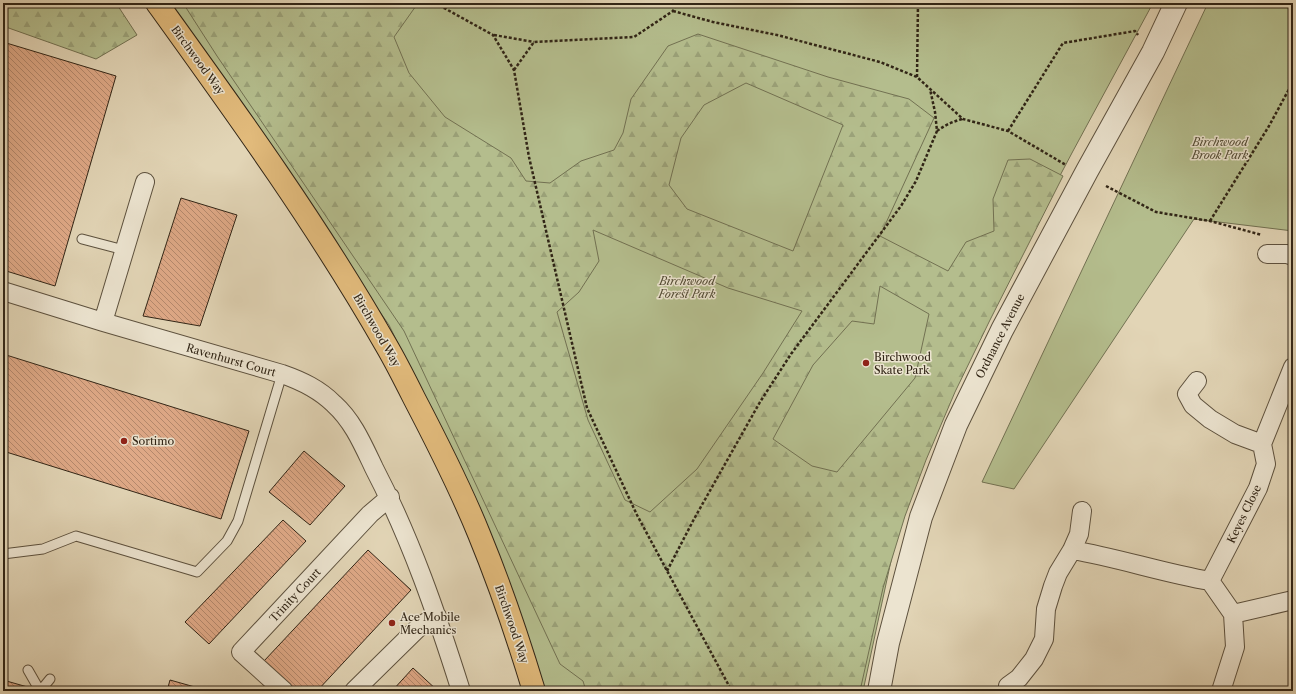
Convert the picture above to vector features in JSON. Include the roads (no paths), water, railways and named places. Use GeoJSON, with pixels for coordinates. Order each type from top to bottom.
{"type":"FeatureCollection","features":[{"type":"Feature","properties":{"kind":"main road","name":"Birchwood Way"},"geometry":{"type":"LineString","coordinates":[[157,3],[235,111],[288,188],[343,271],[388,347],[445,457],[479,533],[514,625],[534,691]]}},
{"type":"Feature","properties":{"kind":"street","name":"Ordnance Avenue"},"geometry":{"type":"LineString","coordinates":[[879,691],[888,643],[921,517],[956,425],[1002,330],[1153,52],[1176,3]]}},
{"type":"Feature","properties":{"kind":"street"},"geometry":{"type":"LineString","coordinates":[[103,322],[145,182]]}},
{"type":"Feature","properties":{"kind":"street"},"geometry":{"type":"LineString","coordinates":[[1267,245],[1293,256]]}},
{"type":"Feature","properties":{"kind":"street","name":"Ravenhurst Court"},"geometry":{"type":"LineString","coordinates":[[3,291],[305,382],[334,404],[348,419],[390,498]]}},
{"type":"Feature","properties":{"kind":"street"},"geometry":{"type":"LineString","coordinates":[[1197,381],[1187,394],[1193,406],[1210,419],[1235,434],[1262,444],[1293,367]]}},
{"type":"Feature","properties":{"kind":"street","name":"Keyes Close"},"geometry":{"type":"LineString","coordinates":[[1210,581],[1258,488],[1266,464],[1262,444]]}},
{"type":"Feature","properties":{"kind":"street"},"geometry":{"type":"LineString","coordinates":[[390,498],[437,616],[461,691]]}},
{"type":"Feature","properties":{"kind":"street","name":"Trinity Court"},"geometry":{"type":"LineString","coordinates":[[284,691],[241,652],[370,514],[390,498]]}},
{"type":"Feature","properties":{"kind":"street"},"geometry":{"type":"LineString","coordinates":[[1008,691],[1008,686],[1020,678],[1034,659],[1044,639],[1046,609],[1058,573],[1080,534],[1082,511]]}},
{"type":"Feature","properties":{"kind":"street"},"geometry":{"type":"LineString","coordinates":[[1072,550],[1095,554],[1179,576],[1210,581],[1233,614],[1235,647],[1221,691]]}},
{"type":"Feature","properties":{"kind":"street"},"geometry":{"type":"LineString","coordinates":[[1233,614],[1293,600]]}},
{"type":"Feature","properties":{"kind":"street"},"geometry":{"type":"LineString","coordinates":[[354,691],[417,629],[437,616]]}},
{"type":"Feature","properties":{"kind":"lane"},"geometry":{"type":"LineString","coordinates":[[82,239],[124,250]]}},
{"type":"Feature","properties":{"kind":"lane"},"geometry":{"type":"LineString","coordinates":[[3,554],[43,549],[76,536],[196,572],[227,541],[238,522],[282,374]]}},
{"type":"Feature","properties":{"kind":"lane"},"geometry":{"type":"LineString","coordinates":[[28,670],[40,690],[50,679]]}},
{"type":"Feature","properties":{"kind":"place","name":"Birchwood Skate Park"},"geometry":{"type":"Point","coordinates":[866,363]}},
{"type":"Feature","properties":{"kind":"place","name":"Sortimo"},"geometry":{"type":"Point","coordinates":[124,441]}},
{"type":"Feature","properties":{"kind":"place","name":"Ace Mobile Mechanics"},"geometry":{"type":"Point","coordinates":[392,623]}},
{"type":"Feature","properties":{"kind":"park label","name":"Birchwood Brook Park"},"geometry":{"type":"Point","coordinates":[1220,148]}},
{"type":"Feature","properties":{"kind":"park label","name":"Birchwood Forest Park"},"geometry":{"type":"Point","coordinates":[687,287]}}]}
